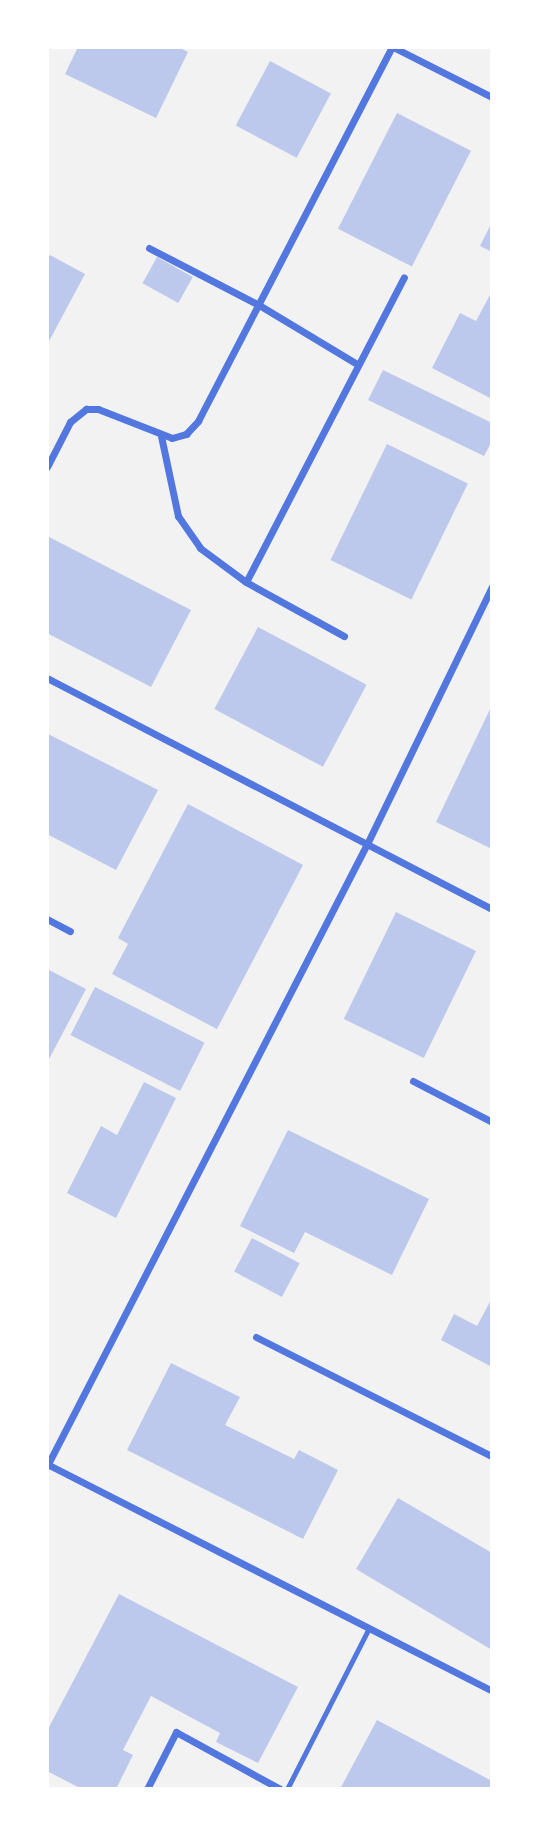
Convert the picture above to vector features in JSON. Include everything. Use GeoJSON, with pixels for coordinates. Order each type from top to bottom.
{"type":"FeatureCollection","features":[{"type":"Feature","properties":{"kind":"street"},"geometry":{"type":"LineString","coordinates":[[47,467],[70,422],[86,409],[99,409],[161,436],[186,434],[198,421],[392,47],[492,97]]}},
{"type":"Feature","properties":{"kind":"street"},"geometry":{"type":"LineString","coordinates":[[149,248],[259,305],[355,363]]}},
{"type":"Feature","properties":{"kind":"street"},"geometry":{"type":"LineString","coordinates":[[246,582],[355,363],[404,277]]}},
{"type":"Feature","properties":{"kind":"street"},"geometry":{"type":"LineString","coordinates":[[161,436],[178,516],[200,548],[246,582],[344,636]]}},
{"type":"Feature","properties":{"kind":"street"},"geometry":{"type":"LineString","coordinates":[[492,586],[367,844],[48,1465],[492,1691]]}},
{"type":"Feature","properties":{"kind":"street"},"geometry":{"type":"LineString","coordinates":[[47,678],[492,909]]}},
{"type":"Feature","properties":{"kind":"street"},"geometry":{"type":"LineString","coordinates":[[47,919],[70,931]]}},
{"type":"Feature","properties":{"kind":"street"},"geometry":{"type":"LineString","coordinates":[[413,1082],[492,1122]]}},
{"type":"Feature","properties":{"kind":"street"},"geometry":{"type":"LineString","coordinates":[[256,1337],[492,1456]]}},
{"type":"Feature","properties":{"kind":"street"},"geometry":{"type":"LineString","coordinates":[[147,1789],[176,1732],[280,1789]]}},
{"type":"Feature","properties":{"kind":"lane"},"geometry":{"type":"LineString","coordinates":[[287,1789],[369,1628]]}},
{"type":"Feature","properties":{"kind":"building"},"geometry":{"type":"Polygon","coordinates":[[[78,47],[178,47],[188,52],[156,118],[65,74],[78,47]]]}},
{"type":"Feature","properties":{"kind":"building"},"geometry":{"type":"Polygon","coordinates":[[[270,61],[331,93],[297,158],[236,125],[270,61]]]}},
{"type":"Feature","properties":{"kind":"building"},"geometry":{"type":"Polygon","coordinates":[[[397,113],[471,151],[412,267],[338,229],[397,113]]]}},
{"type":"Feature","properties":{"kind":"building"},"geometry":{"type":"Polygon","coordinates":[[[492,222],[492,252],[480,246],[492,222]]]}},
{"type":"Feature","properties":{"kind":"building"},"geometry":{"type":"Polygon","coordinates":[[[50,255],[85,274],[47,345],[47,259],[50,255]]]}},
{"type":"Feature","properties":{"kind":"building"},"geometry":{"type":"Polygon","coordinates":[[[157,257],[193,277],[178,303],[142,283],[157,257]]]}},
{"type":"Feature","properties":{"kind":"building"},"geometry":{"type":"Polygon","coordinates":[[[492,291],[492,399],[432,368],[460,313],[476,321],[492,291]]]}},
{"type":"Feature","properties":{"kind":"building"},"geometry":{"type":"Polygon","coordinates":[[[383,370],[492,423],[492,441],[484,456],[368,400],[383,370]]]}},
{"type":"Feature","properties":{"kind":"building"},"geometry":{"type":"Polygon","coordinates":[[[387,444],[468,483],[411,599],[330,560],[387,444]]]}},
{"type":"Feature","properties":{"kind":"building"},"geometry":{"type":"Polygon","coordinates":[[[47,536],[191,610],[151,687],[47,633],[47,536]]]}},
{"type":"Feature","properties":{"kind":"building"},"geometry":{"type":"Polygon","coordinates":[[[258,627],[367,685],[323,767],[214,709],[258,627]]]}},
{"type":"Feature","properties":{"kind":"building"},"geometry":{"type":"Polygon","coordinates":[[[492,705],[492,849],[436,822],[492,705]]]}},
{"type":"Feature","properties":{"kind":"building"},"geometry":{"type":"Polygon","coordinates":[[[48,734],[158,790],[116,870],[47,834],[48,734]]]}},
{"type":"Feature","properties":{"kind":"building"},"geometry":{"type":"Polygon","coordinates":[[[188,804],[303,865],[217,1029],[112,974],[128,944],[118,938],[188,804]]]}},
{"type":"Feature","properties":{"kind":"building"},"geometry":{"type":"Polygon","coordinates":[[[396,912],[476,951],[424,1058],[344,1019],[396,912]]]}},
{"type":"Feature","properties":{"kind":"building"},"geometry":{"type":"Polygon","coordinates":[[[47,969],[86,989],[47,1063],[47,969]]]}},
{"type":"Feature","properties":{"kind":"building"},"geometry":{"type":"Polygon","coordinates":[[[95,987],[205,1043],[180,1091],[70,1035],[95,987]]]}},
{"type":"Feature","properties":{"kind":"building"},"geometry":{"type":"Polygon","coordinates":[[[144,1082],[176,1098],[116,1218],[67,1193],[101,1126],[117,1135],[144,1082]]]}},
{"type":"Feature","properties":{"kind":"building"},"geometry":{"type":"Polygon","coordinates":[[[288,1130],[429,1199],[392,1275],[305,1232],[294,1253],[240,1226],[288,1130]]]}},
{"type":"Feature","properties":{"kind":"building"},"geometry":{"type":"Polygon","coordinates":[[[252,1238],[300,1263],[282,1297],[234,1272],[252,1238]]]}},
{"type":"Feature","properties":{"kind":"building"},"geometry":{"type":"Polygon","coordinates":[[[492,1298],[492,1367],[441,1340],[454,1314],[477,1326],[492,1298]]]}},
{"type":"Feature","properties":{"kind":"building"},"geometry":{"type":"Polygon","coordinates":[[[171,1363],[240,1397],[225,1425],[294,1459],[299,1450],[338,1470],[303,1539],[127,1450],[171,1363]]]}},
{"type":"Feature","properties":{"kind":"building"},"geometry":{"type":"Polygon","coordinates":[[[398,1498],[492,1553],[492,1650],[356,1569],[398,1498]]]}},
{"type":"Feature","properties":{"kind":"building"},"geometry":{"type":"Polygon","coordinates":[[[119,1594],[298,1687],[258,1763],[216,1742],[220,1733],[151,1696],[123,1750],[133,1755],[116,1789],[82,1789],[47,1771],[47,1731],[119,1594]]]}},
{"type":"Feature","properties":{"kind":"building"},"geometry":{"type":"Polygon","coordinates":[[[377,1720],[492,1781],[492,1789],[340,1789],[377,1720]]]}}]}
